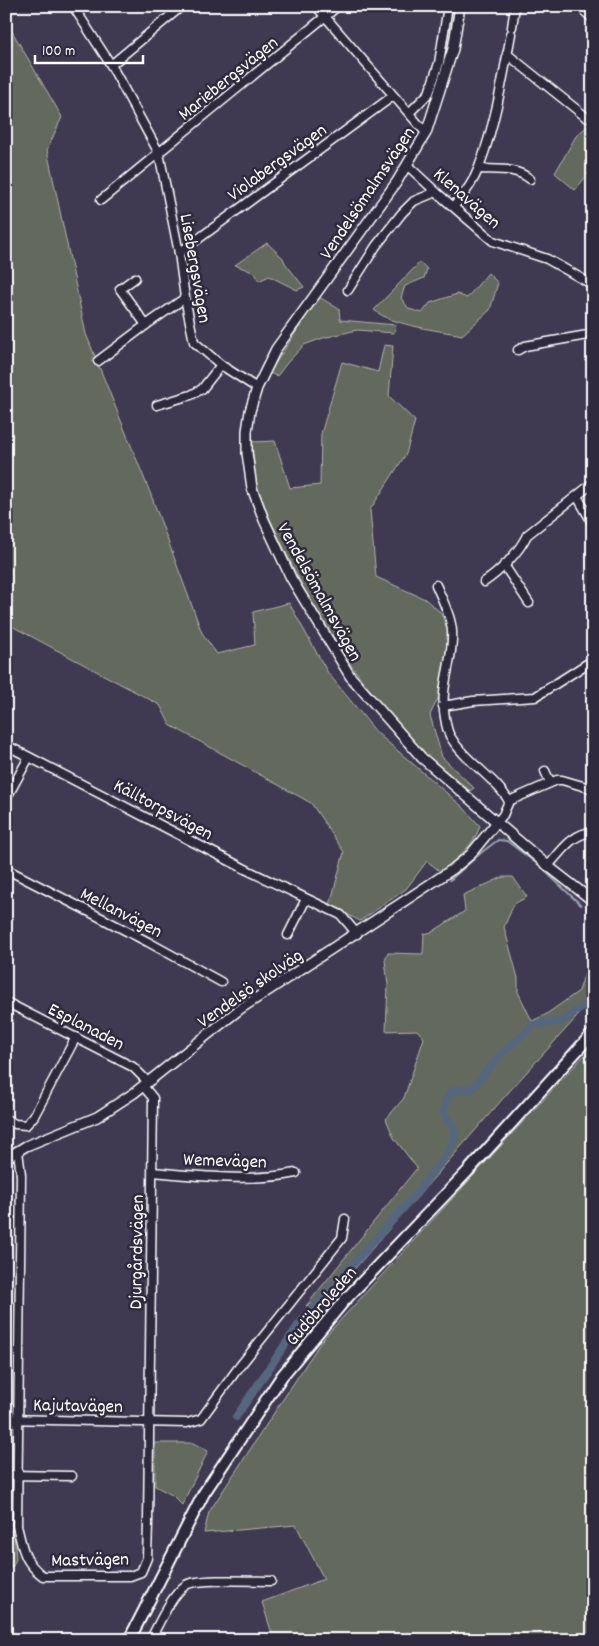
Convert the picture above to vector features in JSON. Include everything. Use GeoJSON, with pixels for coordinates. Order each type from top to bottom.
{"type":"FeatureCollection","features":[{"type":"Feature","properties":{"kind":"main road","name":"Gudöbroleden"},"geometry":{"type":"LineString","coordinates":[[129,1640],[204,1493],[282,1376],[344,1301],[468,1170],[593,1033]]}},
{"type":"Feature","properties":{"kind":"street","name":"Lisebergsvägen"},"geometry":{"type":"LineString","coordinates":[[73,6],[111,64],[159,153],[179,253],[184,298],[194,342],[221,365],[257,388]]}},
{"type":"Feature","properties":{"kind":"street"},"geometry":{"type":"LineString","coordinates":[[111,64],[182,6]]}},
{"type":"Feature","properties":{"kind":"street"},"geometry":{"type":"LineString","coordinates":[[316,6],[426,133]]}},
{"type":"Feature","properties":{"kind":"street","name":"Mariebergsvägen"},"geometry":{"type":"LineString","coordinates":[[159,153],[338,6]]}},
{"type":"Feature","properties":{"kind":"street"},"geometry":{"type":"LineString","coordinates":[[409,113],[430,93],[439,64],[448,6]]}},
{"type":"Feature","properties":{"kind":"street","name":"Vendelsömalmsvägen"},"geometry":{"type":"LineString","coordinates":[[460,6],[453,49],[426,133],[408,165],[276,349],[257,388],[247,431],[247,452],[252,488],[264,520],[291,578],[350,676],[422,758],[548,866],[593,900]]}},
{"type":"Feature","properties":{"kind":"street"},"geometry":{"type":"LineString","coordinates":[[454,206],[466,192],[479,169],[492,124],[515,6]]}},
{"type":"Feature","properties":{"kind":"street"},"geometry":{"type":"LineString","coordinates":[[579,6],[593,18]]}},
{"type":"Feature","properties":{"kind":"street"},"geometry":{"type":"LineString","coordinates":[[507,54],[586,117]]}},
{"type":"Feature","properties":{"kind":"street","name":"Violabergsvägen"},"geometry":{"type":"LineString","coordinates":[[179,253],[393,96]]}},
{"type":"Feature","properties":{"kind":"street"},"geometry":{"type":"LineString","coordinates":[[101,200],[159,153]]}},
{"type":"Feature","properties":{"kind":"street","name":"Klenavägen"},"geometry":{"type":"LineString","coordinates":[[408,165],[492,241],[548,259],[593,285]]}},
{"type":"Feature","properties":{"kind":"street"},"geometry":{"type":"LineString","coordinates":[[479,169],[517,171],[522,172],[530,179]]}},
{"type":"Feature","properties":{"kind":"street"},"geometry":{"type":"LineString","coordinates":[[348,290],[376,246],[402,213],[414,201],[436,192]]}},
{"type":"Feature","properties":{"kind":"street"},"geometry":{"type":"LineString","coordinates":[[136,278],[120,289],[146,325]]}},
{"type":"Feature","properties":{"kind":"street"},"geometry":{"type":"LineString","coordinates":[[98,361],[184,298]]}},
{"type":"Feature","properties":{"kind":"street"},"geometry":{"type":"LineString","coordinates":[[518,350],[525,346],[593,334]]}},
{"type":"Feature","properties":{"kind":"street"},"geometry":{"type":"LineString","coordinates":[[157,405],[191,395],[202,389],[221,365]]}},
{"type":"Feature","properties":{"kind":"street"},"geometry":{"type":"LineString","coordinates":[[484,582],[499,572],[523,543],[527,535],[593,483]]}},
{"type":"Feature","properties":{"kind":"street"},"geometry":{"type":"LineString","coordinates":[[577,496],[593,524]]}},
{"type":"Feature","properties":{"kind":"street"},"geometry":{"type":"LineString","coordinates":[[504,565],[529,603]]}},
{"type":"Feature","properties":{"kind":"street"},"geometry":{"type":"LineString","coordinates":[[436,585],[452,630],[452,643],[444,683],[443,706],[450,736],[502,789],[509,801]]}},
{"type":"Feature","properties":{"kind":"street"},"geometry":{"type":"LineString","coordinates":[[443,706],[473,701],[535,697],[593,660]]}},
{"type":"Feature","properties":{"kind":"street","name":"Källtorpsvägen"},"geometry":{"type":"LineString","coordinates":[[6,745],[306,899],[341,915],[357,934]]}},
{"type":"Feature","properties":{"kind":"street"},"geometry":{"type":"LineString","coordinates":[[6,799],[29,757]]}},
{"type":"Feature","properties":{"kind":"street"},"geometry":{"type":"LineString","coordinates":[[546,771],[550,782]]}},
{"type":"Feature","properties":{"kind":"street"},"geometry":{"type":"LineString","coordinates":[[497,822],[503,815],[509,801],[550,782],[562,780],[593,789]]}},
{"type":"Feature","properties":{"kind":"street","name":"Vendelsö skolväg"},"geometry":{"type":"LineString","coordinates":[[6,1158],[97,1117],[146,1084],[240,1009],[357,934],[453,869],[470,855],[497,822]]}},
{"type":"Feature","properties":{"kind":"street"},"geometry":{"type":"LineString","coordinates":[[548,866],[570,841],[587,832],[593,832]]}},
{"type":"Feature","properties":{"kind":"street","name":"Mellanvägen"},"geometry":{"type":"LineString","coordinates":[[6,869],[221,982]]}},
{"type":"Feature","properties":{"kind":"street"},"geometry":{"type":"LineString","coordinates":[[288,935],[306,899]]}},
{"type":"Feature","properties":{"kind":"street","name":"Esplanaden"},"geometry":{"type":"LineString","coordinates":[[6,1002],[133,1067],[146,1084]]}},
{"type":"Feature","properties":{"kind":"street"},"geometry":{"type":"LineString","coordinates":[[6,1119],[15,1124],[26,1124],[34,1116],[76,1037]]}},
{"type":"Feature","properties":{"kind":"street","name":"Djurgårdsvägen"},"geometry":{"type":"LineString","coordinates":[[146,1084],[153,1098],[148,1422],[150,1474],[147,1558]]}},
{"type":"Feature","properties":{"kind":"street","name":"Mastvägen"},"geometry":{"type":"LineString","coordinates":[[18,1151],[21,1175],[17,1526],[25,1556],[31,1567],[43,1576],[130,1576],[141,1572],[147,1558]]}},
{"type":"Feature","properties":{"kind":"street","name":"Wemevägen"},"geometry":{"type":"LineString","coordinates":[[153,1172],[252,1177],[278,1177],[296,1174]]}},
{"type":"Feature","properties":{"kind":"street"},"geometry":{"type":"LineString","coordinates":[[148,1422],[187,1423],[201,1419],[236,1370],[342,1238],[345,1219]]}},
{"type":"Feature","properties":{"kind":"street","name":"Kajutavägen"},"geometry":{"type":"LineString","coordinates":[[6,1419],[148,1422]]}},
{"type":"Feature","properties":{"kind":"street"},"geometry":{"type":"LineString","coordinates":[[6,1475],[72,1476]]}},
{"type":"Feature","properties":{"kind":"street"},"geometry":{"type":"LineString","coordinates":[[150,1640],[173,1599],[187,1584],[212,1580],[271,1581]]}},
{"type":"Feature","properties":{"kind":"green space"},"geometry":{"type":"Polygon","coordinates":[[[6,21],[62,117],[47,150],[86,334],[151,495],[202,633],[217,654],[255,645],[253,612],[289,603],[328,673],[377,733],[463,807],[480,826],[469,846],[441,872],[427,861],[406,889],[360,921],[330,905],[344,852],[311,803],[170,725],[160,705],[6,623],[6,21]]]}},
{"type":"Feature","properties":{"kind":"green space"},"geometry":{"type":"Polygon","coordinates":[[[593,121],[593,168],[575,190],[555,173],[576,136],[593,121]]]}},
{"type":"Feature","properties":{"kind":"green space"},"geometry":{"type":"Polygon","coordinates":[[[267,243],[283,258],[304,287],[297,290],[269,276],[259,281],[255,273],[235,265],[267,243]]]}},
{"type":"Feature","properties":{"kind":"green space"},"geometry":{"type":"Polygon","coordinates":[[[420,262],[427,269],[424,278],[405,286],[401,298],[409,309],[422,313],[430,303],[457,294],[467,298],[488,273],[498,283],[490,310],[462,335],[404,324],[374,310],[420,262]]]}},
{"type":"Feature","properties":{"kind":"green space"},"geometry":{"type":"Polygon","coordinates":[[[319,297],[339,309],[340,320],[396,325],[394,333],[357,330],[323,338],[304,345],[277,376],[269,373],[319,297]]]}},
{"type":"Feature","properties":{"kind":"green space"},"geometry":{"type":"Polygon","coordinates":[[[384,345],[393,346],[389,396],[415,421],[406,454],[370,510],[376,577],[425,599],[440,612],[448,628],[440,694],[430,715],[442,757],[474,788],[470,791],[428,756],[389,716],[348,661],[301,584],[269,517],[256,484],[252,442],[275,441],[290,488],[320,485],[321,434],[342,362],[378,372],[384,345]]]}},
{"type":"Feature","properties":{"kind":"green space"},"geometry":{"type":"Polygon","coordinates":[[[503,877],[513,877],[527,897],[514,904],[504,927],[518,978],[518,992],[532,1021],[545,1015],[579,991],[593,948],[593,990],[576,1018],[514,1086],[330,1297],[306,1306],[417,1168],[394,1138],[386,1119],[404,1098],[424,1038],[417,1030],[386,1031],[388,985],[385,960],[388,953],[423,954],[424,934],[432,932],[465,911],[463,895],[503,877]]]}},
{"type":"Feature","properties":{"kind":"green space"},"geometry":{"type":"Polygon","coordinates":[[[593,1046],[593,1640],[274,1640],[262,1602],[324,1579],[296,1525],[204,1533],[209,1512],[322,1340],[593,1046]]]}},
{"type":"Feature","properties":{"kind":"green space"},"geometry":{"type":"Polygon","coordinates":[[[155,1443],[193,1443],[208,1451],[182,1505],[172,1495],[155,1486],[155,1443]]]}},
{"type":"Feature","properties":{"kind":"green space"},"geometry":{"type":"Polygon","coordinates":[[[6,1528],[14,1532],[16,1559],[13,1566],[6,1568],[6,1528]]]}},
{"type":"Feature","properties":{"kind":"waterway"},"geometry":{"type":"LineString","coordinates":[[450,880],[498,840],[507,841],[536,863]]}},
{"type":"Feature","properties":{"kind":"waterway"},"geometry":{"type":"LineString","coordinates":[[548,874],[581,905]]}},
{"type":"Feature","properties":{"kind":"waterway"},"geometry":{"type":"LineString","coordinates":[[236,1417],[299,1324],[416,1194],[448,1152],[454,1140],[454,1129],[443,1112],[449,1095],[454,1091],[472,1089],[506,1049],[532,1025],[562,1021],[593,1000]]}}]}
